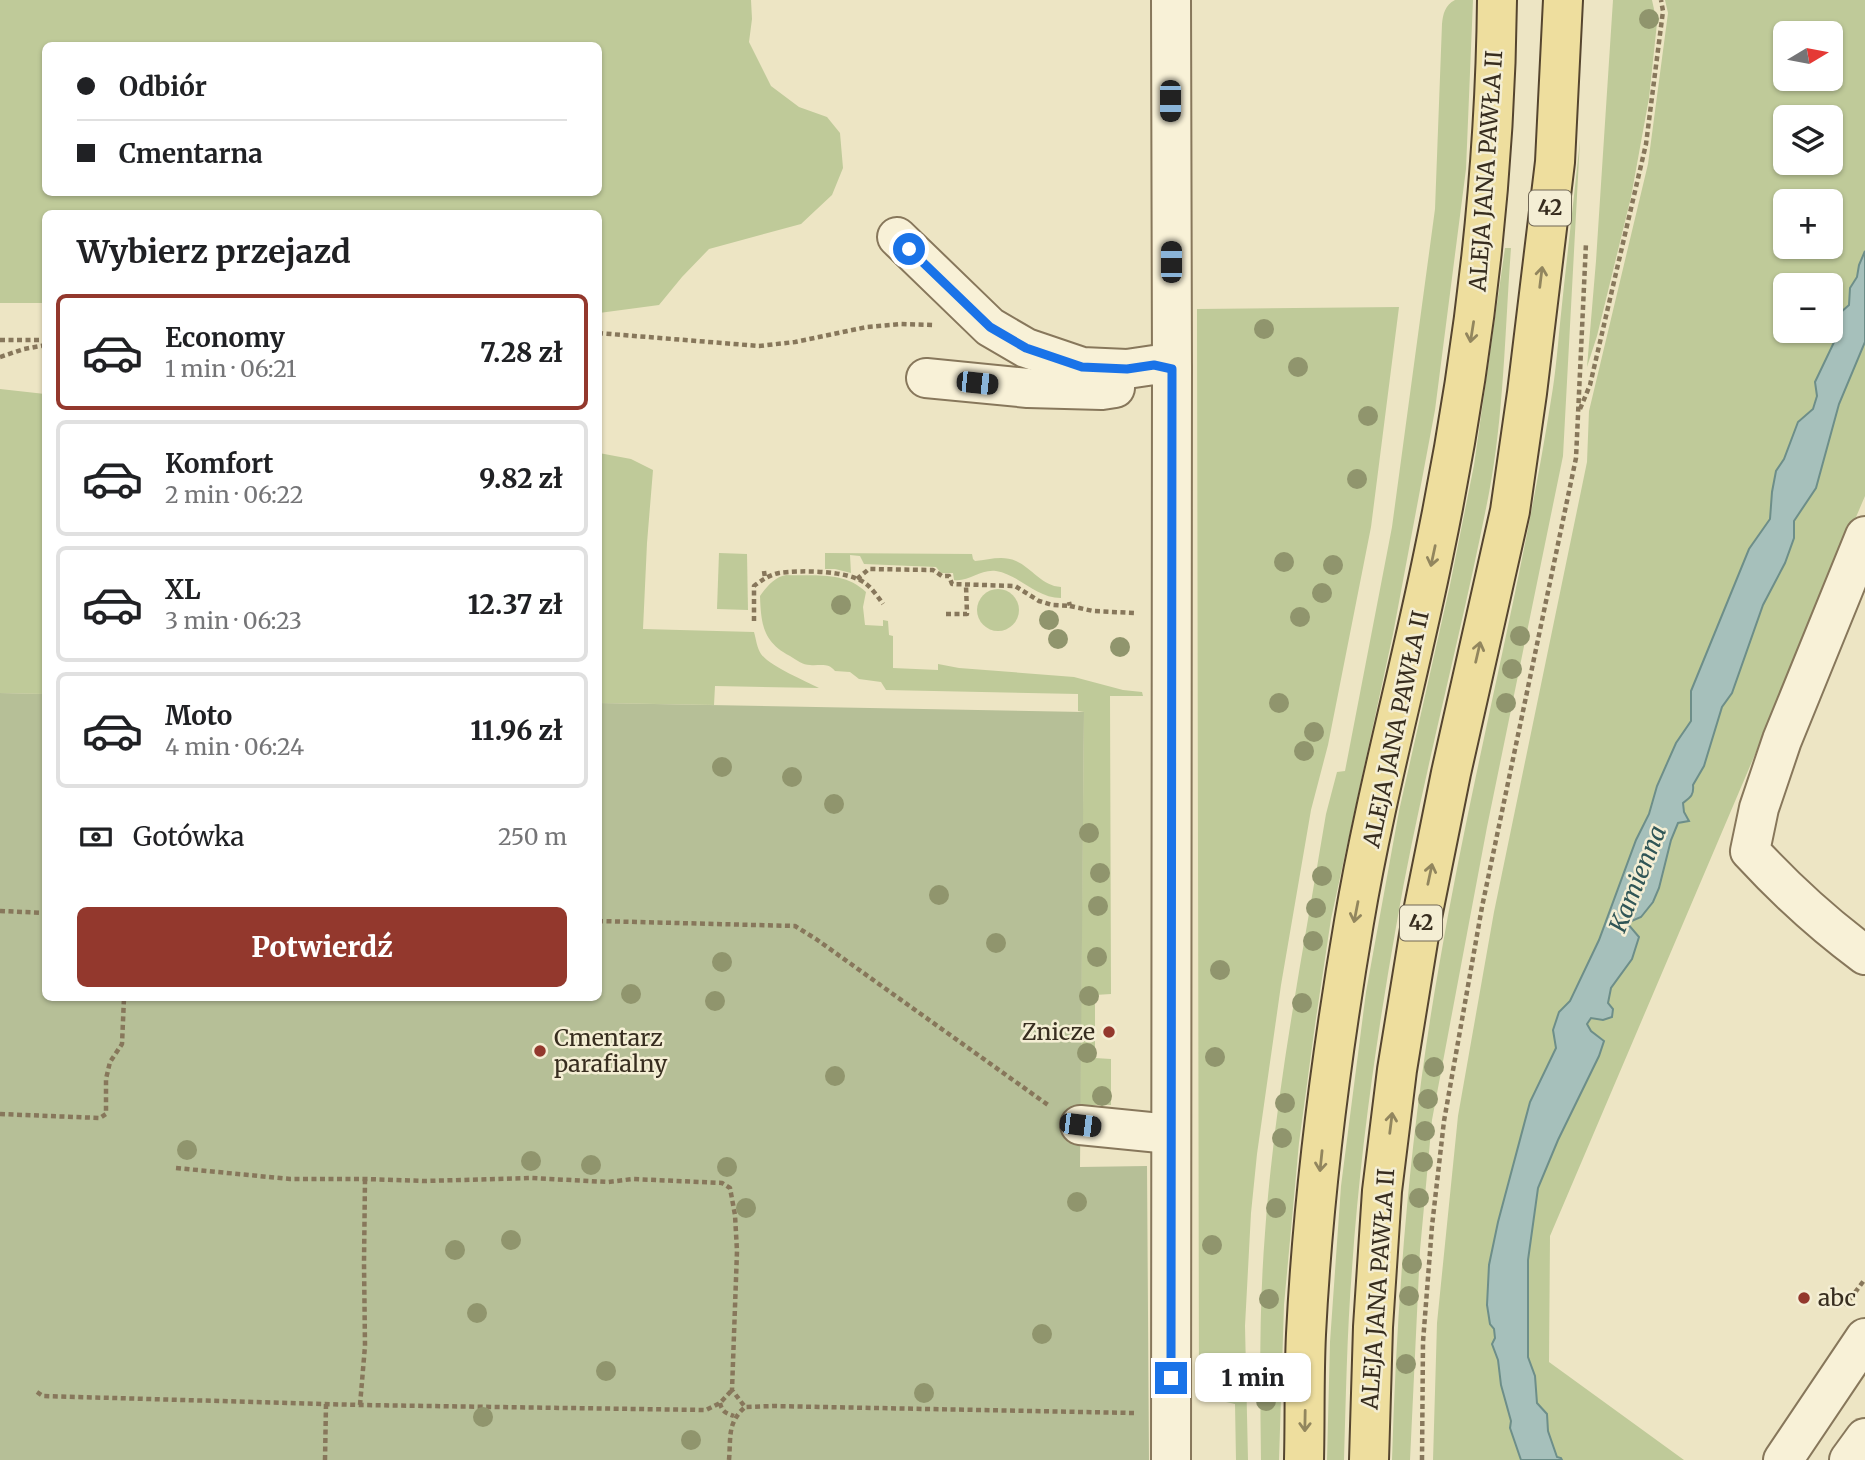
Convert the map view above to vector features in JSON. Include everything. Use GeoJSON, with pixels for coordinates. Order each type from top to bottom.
{"type":"FeatureCollection","features":[{"type":"Feature","properties":{"kind":"main road","name":"ALEJA JANA PAWŁA II"},"geometry":{"type":"LineString","coordinates":[[1304,1460],[1307,1334],[1318,1195],[1333,1062],[1355,918],[1435,550],[1460,410],[1485,227],[1496,73],[1497,10]]}},
{"type":"Feature","properties":{"kind":"main road","name":"ALEJA JANA PAWŁA II"},"geometry":{"type":"LineString","coordinates":[[1369,1460],[1373,1326],[1382,1191],[1397,1070],[1422,917],[1510,511],[1555,162],[1563,11]]}},
{"type":"Feature","properties":{"kind":"street"},"geometry":{"type":"LineString","coordinates":[[1171,0],[1171,1460]]}},
{"type":"Feature","properties":{"kind":"street"},"geometry":{"type":"LineString","coordinates":[[897,237],[990,327],[1026,348],[1082,367],[1127,369],[1154,365],[1172,369]]}},
{"type":"Feature","properties":{"kind":"street"},"geometry":{"type":"LineString","coordinates":[[926,377],[1028,388],[1102,390],[1153,378],[1172,369]]}},
{"type":"Feature","properties":{"kind":"street"},"geometry":{"type":"LineString","coordinates":[[1865,536],[1782,740],[1759,808],[1750,851],[1804,905],[1865,955]]}},
{"type":"Feature","properties":{"kind":"street"},"geometry":{"type":"LineString","coordinates":[[1080,1125],[1170,1134]]}},
{"type":"Feature","properties":{"kind":"street"},"geometry":{"type":"LineString","coordinates":[[1787,1453],[1865,1338]]}},
{"type":"Feature","properties":{"kind":"street"},"geometry":{"type":"LineString","coordinates":[[1849,1460],[1865,1438]]}},
{"type":"Feature","properties":{"kind":"path"},"geometry":{"type":"LineString","coordinates":[[1578,413],[1590,385],[1646,144],[1664,11],[1661,0]]}},
{"type":"Feature","properties":{"kind":"path"},"geometry":{"type":"LineString","coordinates":[[1422,1460],[1423,1342],[1444,1121],[1482,907],[1576,458],[1586,242]]}},
{"type":"Feature","properties":{"kind":"path"},"geometry":{"type":"LineString","coordinates":[[602,333],[759,346],[794,342],[867,327],[901,324],[990,327]]}},
{"type":"Feature","properties":{"kind":"path"},"geometry":{"type":"LineString","coordinates":[[0,340],[42,343]]}},
{"type":"Feature","properties":{"kind":"path"},"geometry":{"type":"LineString","coordinates":[[0,357],[42,344]]}},
{"type":"Feature","properties":{"kind":"path"},"geometry":{"type":"LineString","coordinates":[[857,579],[869,569],[933,570],[936,574],[949,576],[952,584],[1015,586],[1052,605],[1069,604],[1093,611],[1143,613]]}},
{"type":"Feature","properties":{"kind":"path"},"geometry":{"type":"LineString","coordinates":[[764,571],[765,578]]}},
{"type":"Feature","properties":{"kind":"path"},"geometry":{"type":"LineString","coordinates":[[754,621],[754,586],[776,574],[803,572],[852,576],[866,583],[883,604]]}},
{"type":"Feature","properties":{"kind":"path"},"geometry":{"type":"LineString","coordinates":[[946,614],[967,614],[966,585]]}},
{"type":"Feature","properties":{"kind":"path"},"geometry":{"type":"LineString","coordinates":[[0,911],[42,913]]}},
{"type":"Feature","properties":{"kind":"path"},"geometry":{"type":"LineString","coordinates":[[602,922],[794,926],[1080,1125]]}},
{"type":"Feature","properties":{"kind":"path"},"geometry":{"type":"LineString","coordinates":[[0,1114],[100,1118],[106,1114],[106,1079],[110,1062],[122,1044],[124,1001]]}},
{"type":"Feature","properties":{"kind":"path"},"geometry":{"type":"LineString","coordinates":[[176,1168],[290,1179],[425,1181],[531,1178],[722,1183],[730,1188],[737,1251],[732,1390],[745,1407]]}},
{"type":"Feature","properties":{"kind":"path"},"geometry":{"type":"LineString","coordinates":[[360,1405],[365,1346],[365,1179]]}},
{"type":"Feature","properties":{"kind":"path"},"geometry":{"type":"LineString","coordinates":[[37,1392],[43,1396],[360,1405],[706,1409],[720,1403],[732,1390]]}},
{"type":"Feature","properties":{"kind":"path"},"geometry":{"type":"LineString","coordinates":[[720,1403],[725,1413],[734,1416]]}},
{"type":"Feature","properties":{"kind":"path"},"geometry":{"type":"LineString","coordinates":[[325,1460],[326,1404]]}},
{"type":"Feature","properties":{"kind":"path"},"geometry":{"type":"LineString","coordinates":[[729,1460],[734,1416],[745,1407],[1138,1412]]}},
{"type":"Feature","properties":{"kind":"green space"},"geometry":{"type":"Polygon","coordinates":[[[0,0],[751,0],[749,42],[771,86],[799,107],[827,117],[840,133],[843,168],[832,195],[801,224],[709,249],[659,305],[602,313],[602,210],[42,210],[42,303],[0,303],[0,0]]]}},
{"type":"Feature","properties":{"kind":"green space"},"geometry":{"type":"Polygon","coordinates":[[[1455,0],[1473,0],[1466,169],[1435,410],[1393,634],[1331,919],[1299,1143],[1284,1305],[1279,1460],[1261,1460],[1262,1289],[1276,1128],[1326,814],[1337,772],[1345,771],[1392,527],[1435,209],[1442,20],[1447,7],[1455,0]]]}},
{"type":"Feature","properties":{"kind":"green space"},"geometry":{"type":"Polygon","coordinates":[[[1613,0],[1652,0],[1657,23],[1649,98],[1631,197],[1587,367],[1596,261],[1613,0]]]}},
{"type":"Feature","properties":{"kind":"green space"},"geometry":{"type":"Polygon","coordinates":[[[1665,0],[1865,0],[1865,496],[1550,1236],[1549,1362],[1684,1460],[1433,1460],[1437,1323],[1458,1116],[1494,912],[1587,462],[1589,411],[1648,164],[1668,13],[1665,0]]]}},
{"type":"Feature","properties":{"kind":"green space"},"geometry":{"type":"Polygon","coordinates":[[[1580,140],[1563,456],[1487,827],[1432,1120],[1420,1250],[1410,1460],[1392,1460],[1406,1212],[1420,1089],[1452,895],[1525,542],[1551,400],[1580,140]]]}},
{"type":"Feature","properties":{"kind":"green space"},"geometry":{"type":"Polygon","coordinates":[[[1505,248],[1511,248],[1501,402],[1494,463],[1478,547],[1417,818],[1389,969],[1355,1226],[1344,1460],[1327,1460],[1330,1342],[1341,1186],[1366,992],[1399,811],[1474,465],[1505,248]]]}},
{"type":"Feature","properties":{"kind":"green space"},"geometry":{"type":"Polygon","coordinates":[[[1399,307],[1371,527],[1328,745],[1311,810],[1281,985],[1257,1154],[1245,1326],[1248,1460],[1236,1460],[1235,1404],[1199,1396],[1197,309],[1399,307]]]}},
{"type":"Feature","properties":{"kind":"green space"},"geometry":{"type":"Polygon","coordinates":[[[0,389],[42,394],[42,694],[0,693],[0,389]]]}},
{"type":"Feature","properties":{"kind":"green space"},"geometry":{"type":"Polygon","coordinates":[[[602,454],[631,459],[653,470],[643,629],[754,632],[760,652],[766,659],[819,688],[715,686],[714,705],[602,703],[602,454]]]}},
{"type":"Feature","properties":{"kind":"green space"},"geometry":{"type":"Polygon","coordinates":[[[719,553],[747,554],[748,610],[717,609],[719,553]]]}},
{"type":"Feature","properties":{"kind":"green space"},"geometry":{"type":"Polygon","coordinates":[[[825,553],[972,554],[975,561],[1011,559],[1048,584],[1061,587],[1061,598],[1036,591],[1005,573],[996,571],[954,580],[953,573],[941,573],[936,567],[864,564],[860,556],[850,555],[851,573],[825,569],[825,553]]]}},
{"type":"Feature","properties":{"kind":"green space"},"geometry":{"type":"Polygon","coordinates":[[[786,575],[818,575],[839,578],[858,585],[866,592],[863,607],[865,625],[883,626],[883,620],[888,621],[889,635],[893,636],[893,668],[938,670],[938,664],[1074,677],[1123,690],[1142,692],[1143,696],[1110,696],[1111,994],[1095,995],[1095,1058],[1111,1059],[1111,1105],[1080,1105],[1084,712],[1078,711],[1078,694],[886,690],[881,682],[859,679],[850,672],[835,671],[827,665],[802,663],[774,645],[765,631],[761,615],[760,596],[772,582],[786,575]]]}},
{"type":"Feature","properties":{"kind":"green space"},"geometry":{"type":"Polygon","coordinates":[[[998,589],[1013,595],[1019,610],[1013,625],[998,631],[983,625],[977,610],[983,595],[998,589]]]}},
{"type":"Feature","properties":{"kind":"green space","name":"Cmentarz parafialny"},"geometry":{"type":"Polygon","coordinates":[[[0,693],[42,694],[42,1001],[602,1001],[602,703],[1084,712],[1080,1167],[1147,1166],[1149,1460],[0,1460],[0,693]]]}},
{"type":"Feature","properties":{"kind":"water","name":"Kamienna"},"geometry":{"type":"Polygon","coordinates":[[[1865,251],[1865,342],[1839,404],[1816,488],[1794,521],[1794,538],[1785,563],[1763,605],[1732,693],[1722,707],[1704,766],[1693,785],[1692,794],[1683,803],[1689,821],[1678,823],[1653,902],[1641,917],[1627,923],[1639,937],[1632,959],[1611,988],[1608,1003],[1613,1009],[1612,1017],[1603,1020],[1591,1018],[1587,1024],[1591,1031],[1604,1041],[1538,1188],[1528,1260],[1528,1357],[1535,1376],[1537,1403],[1547,1414],[1548,1431],[1557,1457],[1562,1460],[1521,1460],[1510,1428],[1511,1421],[1501,1385],[1498,1360],[1492,1344],[1495,1338],[1494,1329],[1490,1324],[1487,1305],[1489,1265],[1498,1222],[1530,1102],[1556,1048],[1553,1030],[1559,1012],[1570,1001],[1599,940],[1636,840],[1649,814],[1657,786],[1676,743],[1691,721],[1691,691],[1749,549],[1770,519],[1776,471],[1784,459],[1798,422],[1813,409],[1817,396],[1815,382],[1834,343],[1843,343],[1843,310],[1849,305],[1850,288],[1857,277],[1865,251]]]}},
{"type":"Feature","properties":{"kind":"place","name":"Znicze"},"geometry":{"type":"Point","coordinates":[1109,1032]}},
{"type":"Feature","properties":{"kind":"place","name":"Cmentarz parafialny"},"geometry":{"type":"Point","coordinates":[540,1051]}},
{"type":"Feature","properties":{"kind":"place","name":"abc"},"geometry":{"type":"Point","coordinates":[1804,1298]}},
{"type":"Feature","properties":{"kind":"route"},"geometry":{"type":"LineString","coordinates":[[909,249],[990,327],[1026,348],[1082,367],[1127,369],[1154,365],[1172,369],[1171,1378]]}}]}
